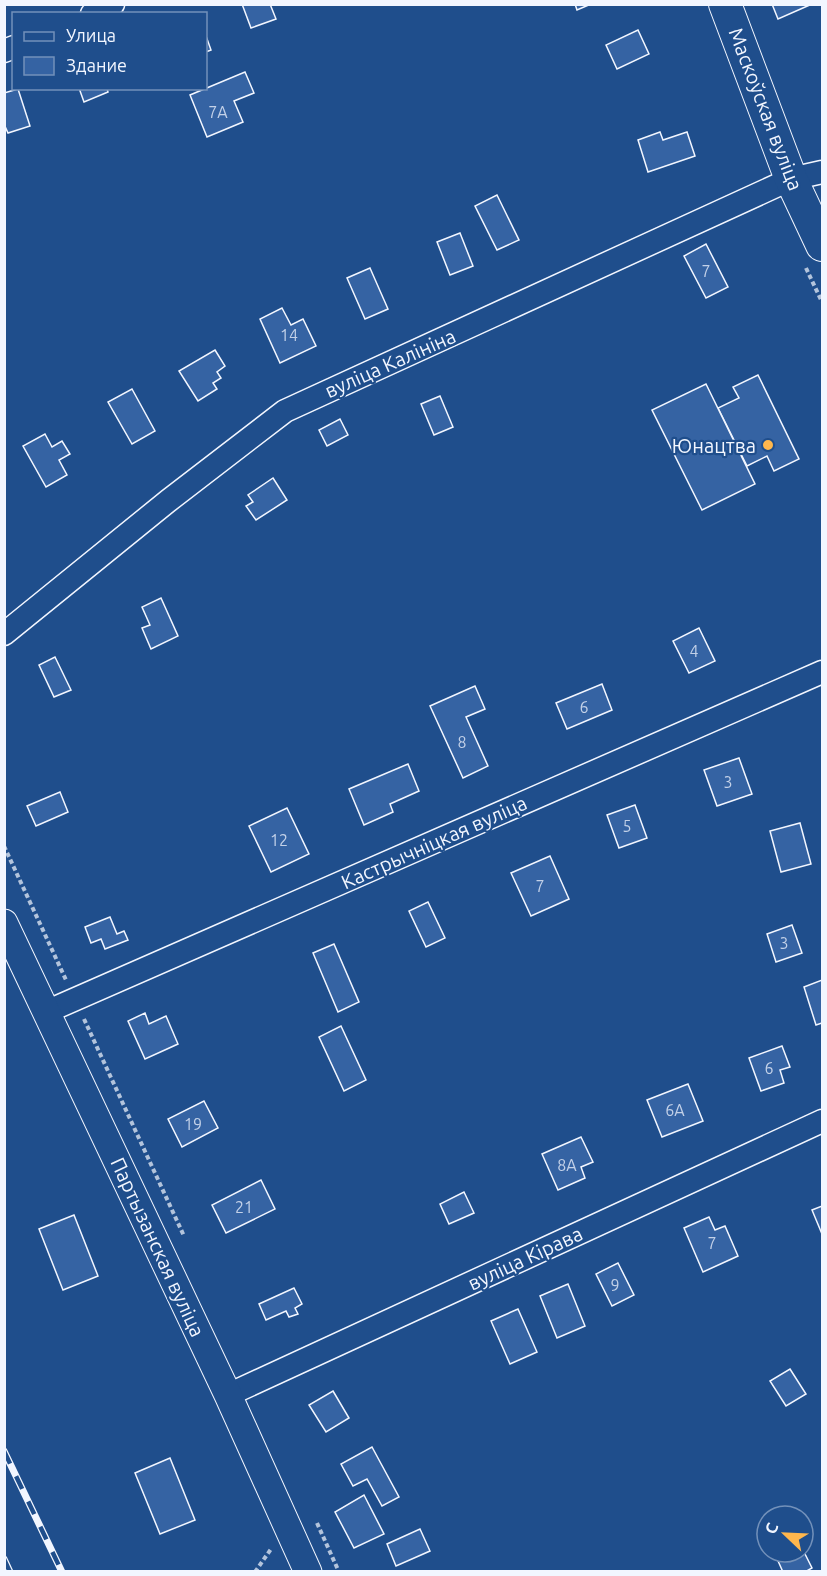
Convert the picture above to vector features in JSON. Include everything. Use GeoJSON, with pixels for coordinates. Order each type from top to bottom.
{"type":"FeatureCollection","features":[{"type":"Feature","properties":{"kind":"main road","name":"Маскоўская вуліца"},"geometry":{"type":"LineString","coordinates":[[726,4],[791,179],[822,245]]}},
{"type":"Feature","properties":{"kind":"street"},"geometry":{"type":"LineString","coordinates":[[96,12],[113,4]]}},
{"type":"Feature","properties":{"kind":"street","name":"вуліца Калініна"},"geometry":{"type":"LineString","coordinates":[[4,634],[168,501],[285,411],[791,179],[822,172]]}},
{"type":"Feature","properties":{"kind":"street","name":"Кастрычніцкая вуліца"},"geometry":{"type":"LineString","coordinates":[[46,1012],[822,672]]}},
{"type":"Feature","properties":{"kind":"street","name":"Партызанская вуліца"},"geometry":{"type":"LineString","coordinates":[[4,923],[228,1395],[308,1572]]}},
{"type":"Feature","properties":{"kind":"street","name":"вуліца Кірава"},"geometry":{"type":"LineString","coordinates":[[228,1395],[822,1121]]}},
{"type":"Feature","properties":{"kind":"path"},"geometry":{"type":"LineString","coordinates":[[4,846],[188,1245]]}},
{"type":"Feature","properties":{"kind":"path"},"geometry":{"type":"LineString","coordinates":[[315,1520],[339,1572]]}},
{"type":"Feature","properties":{"kind":"building"},"geometry":{"type":"Polygon","coordinates":[[[242,4],[270,4],[276,19],[251,28],[242,4]]]}},
{"type":"Feature","properties":{"kind":"building"},"geometry":{"type":"Polygon","coordinates":[[[575,4],[591,4],[577,10],[575,4]]]}},
{"type":"Feature","properties":{"kind":"building"},"geometry":{"type":"Polygon","coordinates":[[[772,4],[812,4],[778,19],[772,4]]]}},
{"type":"Feature","properties":{"kind":"building"},"geometry":{"type":"Polygon","coordinates":[[[638,30],[649,54],[617,69],[606,45],[638,30]]]}},
{"type":"Feature","properties":{"kind":"building"},"geometry":{"type":"Polygon","coordinates":[[[207,39],[211,50],[207,52],[207,39]]]}},
{"type":"Feature","properties":{"kind":"building"},"geometry":{"type":"Polygon","coordinates":[[[245,72],[254,93],[234,101],[243,122],[207,137],[190,95],[207,90],[207,88],[245,72]]]}},
{"type":"Feature","properties":{"kind":"building"},"geometry":{"type":"Polygon","coordinates":[[[18,90],[30,126],[8,133],[4,124],[4,93],[18,90]]]}},
{"type":"Feature","properties":{"kind":"building"},"geometry":{"type":"Polygon","coordinates":[[[80,90],[108,90],[108,92],[84,102],[80,90]]]}},
{"type":"Feature","properties":{"kind":"building"},"geometry":{"type":"Polygon","coordinates":[[[660,132],[663,140],[687,132],[695,156],[648,172],[638,140],[660,132]]]}},
{"type":"Feature","properties":{"kind":"building"},"geometry":{"type":"Polygon","coordinates":[[[497,195],[519,240],[497,250],[475,206],[497,195]]]}},
{"type":"Feature","properties":{"kind":"building"},"geometry":{"type":"Polygon","coordinates":[[[460,233],[473,266],[450,275],[437,242],[460,233]]]}},
{"type":"Feature","properties":{"kind":"building"},"geometry":{"type":"Polygon","coordinates":[[[706,244],[728,287],[706,298],[684,256],[706,244]]]}},
{"type":"Feature","properties":{"kind":"building"},"geometry":{"type":"Polygon","coordinates":[[[370,268],[388,309],[365,319],[347,278],[370,268]]]}},
{"type":"Feature","properties":{"kind":"building"},"geometry":{"type":"Polygon","coordinates":[[[282,308],[291,325],[303,319],[316,346],[280,363],[260,319],[282,308]]]}},
{"type":"Feature","properties":{"kind":"building"},"geometry":{"type":"Polygon","coordinates":[[[215,350],[225,366],[217,372],[221,378],[213,383],[217,389],[198,401],[179,371],[215,350]]]}},
{"type":"Feature","properties":{"kind":"building"},"geometry":{"type":"Polygon","coordinates":[[[758,375],[799,459],[774,471],[767,456],[747,466],[718,408],[739,398],[733,387],[758,375]]]}},
{"type":"Feature","properties":{"kind":"building"},"geometry":{"type":"Polygon","coordinates":[[[706,384],[755,484],[702,510],[652,410],[706,384]]]}},
{"type":"Feature","properties":{"kind":"building"},"geometry":{"type":"Polygon","coordinates":[[[132,389],[155,431],[132,444],[108,402],[132,389]]]}},
{"type":"Feature","properties":{"kind":"building"},"geometry":{"type":"Polygon","coordinates":[[[440,396],[453,427],[434,435],[421,404],[440,396]]]}},
{"type":"Feature","properties":{"kind":"building"},"geometry":{"type":"Polygon","coordinates":[[[340,419],[348,435],[327,446],[319,430],[340,419]]]}},
{"type":"Feature","properties":{"kind":"building"},"geometry":{"type":"Polygon","coordinates":[[[45,434],[52,447],[62,441],[70,454],[59,460],[67,475],[46,487],[23,446],[45,434]]]}},
{"type":"Feature","properties":{"kind":"building"},"geometry":{"type":"Polygon","coordinates":[[[273,478],[287,500],[256,520],[246,506],[253,502],[248,495],[273,478]]]}},
{"type":"Feature","properties":{"kind":"building"},"geometry":{"type":"Polygon","coordinates":[[[161,598],[178,636],[151,649],[142,628],[150,625],[142,607],[161,598]]]}},
{"type":"Feature","properties":{"kind":"building"},"geometry":{"type":"Polygon","coordinates":[[[699,628],[715,661],[689,673],[673,641],[699,628]]]}},
{"type":"Feature","properties":{"kind":"building"},"geometry":{"type":"Polygon","coordinates":[[[55,657],[71,690],[54,697],[39,665],[55,657]]]}},
{"type":"Feature","properties":{"kind":"building"},"geometry":{"type":"Polygon","coordinates":[[[602,684],[612,710],[567,729],[556,703],[602,684]]]}},
{"type":"Feature","properties":{"kind":"building"},"geometry":{"type":"Polygon","coordinates":[[[475,686],[485,709],[466,717],[488,766],[463,778],[430,706],[475,686]]]}},
{"type":"Feature","properties":{"kind":"building"},"geometry":{"type":"Polygon","coordinates":[[[739,758],[752,794],[717,806],[704,770],[739,758]]]}},
{"type":"Feature","properties":{"kind":"building"},"geometry":{"type":"Polygon","coordinates":[[[408,764],[419,791],[390,804],[393,812],[364,825],[349,789],[408,764]]]}},
{"type":"Feature","properties":{"kind":"building"},"geometry":{"type":"Polygon","coordinates":[[[60,792],[68,812],[36,826],[27,806],[60,792]]]}},
{"type":"Feature","properties":{"kind":"building"},"geometry":{"type":"Polygon","coordinates":[[[635,805],[647,838],[619,848],[607,815],[635,805]]]}},
{"type":"Feature","properties":{"kind":"building"},"geometry":{"type":"Polygon","coordinates":[[[287,808],[309,854],[271,872],[249,826],[287,808]]]}},
{"type":"Feature","properties":{"kind":"building"},"geometry":{"type":"Polygon","coordinates":[[[800,823],[811,864],[781,872],[770,831],[800,823]]]}},
{"type":"Feature","properties":{"kind":"building"},"geometry":{"type":"Polygon","coordinates":[[[550,856],[569,899],[531,916],[511,873],[550,856]]]}},
{"type":"Feature","properties":{"kind":"building"},"geometry":{"type":"Polygon","coordinates":[[[428,902],[445,938],[426,947],[409,911],[428,902]]]}},
{"type":"Feature","properties":{"kind":"building"},"geometry":{"type":"Polygon","coordinates":[[[110,917],[117,934],[124,931],[128,940],[105,949],[101,939],[91,943],[85,927],[110,917]]]}},
{"type":"Feature","properties":{"kind":"building"},"geometry":{"type":"Polygon","coordinates":[[[792,925],[802,953],[776,962],[767,934],[792,925]]]}},
{"type":"Feature","properties":{"kind":"building"},"geometry":{"type":"Polygon","coordinates":[[[334,944],[359,1002],[338,1012],[313,953],[334,944]]]}},
{"type":"Feature","properties":{"kind":"building"},"geometry":{"type":"Polygon","coordinates":[[[822,980],[822,1023],[816,1025],[804,987],[822,980]]]}},
{"type":"Feature","properties":{"kind":"building"},"geometry":{"type":"Polygon","coordinates":[[[145,1013],[149,1024],[166,1016],[178,1044],[145,1059],[128,1021],[145,1013]]]}},
{"type":"Feature","properties":{"kind":"building"},"geometry":{"type":"Polygon","coordinates":[[[341,1026],[366,1080],[344,1091],[319,1037],[341,1026]]]}},
{"type":"Feature","properties":{"kind":"building"},"geometry":{"type":"Polygon","coordinates":[[[782,1046],[790,1067],[780,1070],[784,1083],[761,1091],[749,1058],[782,1046]]]}},
{"type":"Feature","properties":{"kind":"building"},"geometry":{"type":"Polygon","coordinates":[[[688,1084],[703,1121],[662,1137],[647,1100],[688,1084]]]}},
{"type":"Feature","properties":{"kind":"building"},"geometry":{"type":"Polygon","coordinates":[[[204,1101],[218,1128],[182,1147],[168,1119],[204,1101]]]}},
{"type":"Feature","properties":{"kind":"building"},"geometry":{"type":"Polygon","coordinates":[[[581,1137],[593,1162],[581,1167],[585,1178],[558,1190],[542,1154],[581,1137]]]}},
{"type":"Feature","properties":{"kind":"building"},"geometry":{"type":"Polygon","coordinates":[[[261,1180],[275,1209],[226,1233],[212,1205],[261,1180]]]}},
{"type":"Feature","properties":{"kind":"building"},"geometry":{"type":"Polygon","coordinates":[[[464,1192],[474,1213],[449,1224],[440,1204],[464,1192]]]}},
{"type":"Feature","properties":{"kind":"building"},"geometry":{"type":"Polygon","coordinates":[[[822,1206],[822,1234],[812,1210],[822,1206]]]}},
{"type":"Feature","properties":{"kind":"building"},"geometry":{"type":"Polygon","coordinates":[[[74,1215],[98,1276],[63,1290],[39,1229],[74,1215]]]}},
{"type":"Feature","properties":{"kind":"building"},"geometry":{"type":"Polygon","coordinates":[[[709,1217],[715,1230],[725,1226],[738,1256],[703,1272],[684,1228],[709,1217]]]}},
{"type":"Feature","properties":{"kind":"building"},"geometry":{"type":"Polygon","coordinates":[[[618,1263],[634,1295],[612,1306],[596,1274],[618,1263]]]}},
{"type":"Feature","properties":{"kind":"building"},"geometry":{"type":"Polygon","coordinates":[[[568,1284],[585,1326],[557,1338],[540,1296],[568,1284]]]}},
{"type":"Feature","properties":{"kind":"building"},"geometry":{"type":"Polygon","coordinates":[[[294,1288],[302,1304],[295,1308],[298,1314],[289,1317],[286,1311],[266,1320],[259,1304],[294,1288]]]}},
{"type":"Feature","properties":{"kind":"building"},"geometry":{"type":"Polygon","coordinates":[[[518,1309],[537,1352],[510,1364],[491,1321],[518,1309]]]}},
{"type":"Feature","properties":{"kind":"building"},"geometry":{"type":"Polygon","coordinates":[[[790,1369],[806,1394],[786,1406],[770,1381],[790,1369]]]}},
{"type":"Feature","properties":{"kind":"building"},"geometry":{"type":"Polygon","coordinates":[[[333,1391],[349,1418],[326,1432],[309,1405],[333,1391]]]}},
{"type":"Feature","properties":{"kind":"building"},"geometry":{"type":"Polygon","coordinates":[[[372,1447],[399,1497],[382,1506],[367,1479],[353,1486],[341,1464],[372,1447]]]}},
{"type":"Feature","properties":{"kind":"building"},"geometry":{"type":"Polygon","coordinates":[[[170,1458],[195,1520],[160,1534],[135,1473],[170,1458]]]}},
{"type":"Feature","properties":{"kind":"building"},"geometry":{"type":"Polygon","coordinates":[[[364,1495],[384,1534],[354,1548],[335,1512],[364,1495]]]}},
{"type":"Feature","properties":{"kind":"building"},"geometry":{"type":"Polygon","coordinates":[[[420,1529],[430,1551],[396,1566],[387,1544],[420,1529]]]}},
{"type":"Feature","properties":{"kind":"building"},"geometry":{"type":"Polygon","coordinates":[[[779,1564],[810,1564],[812,1568],[805,1572],[783,1572],[779,1564]]]}},
{"type":"Feature","properties":{"kind":"railway"},"geometry":{"type":"LineString","coordinates":[[4,1451],[62,1572]]}},
{"type":"Feature","properties":{"kind":"railway"},"geometry":{"type":"LineString","coordinates":[[4,1559],[10,1572]]}},
{"type":"Feature","properties":{"kind":"place","name":"Юнацтва"},"geometry":{"type":"Point","coordinates":[768,445]}}]}
